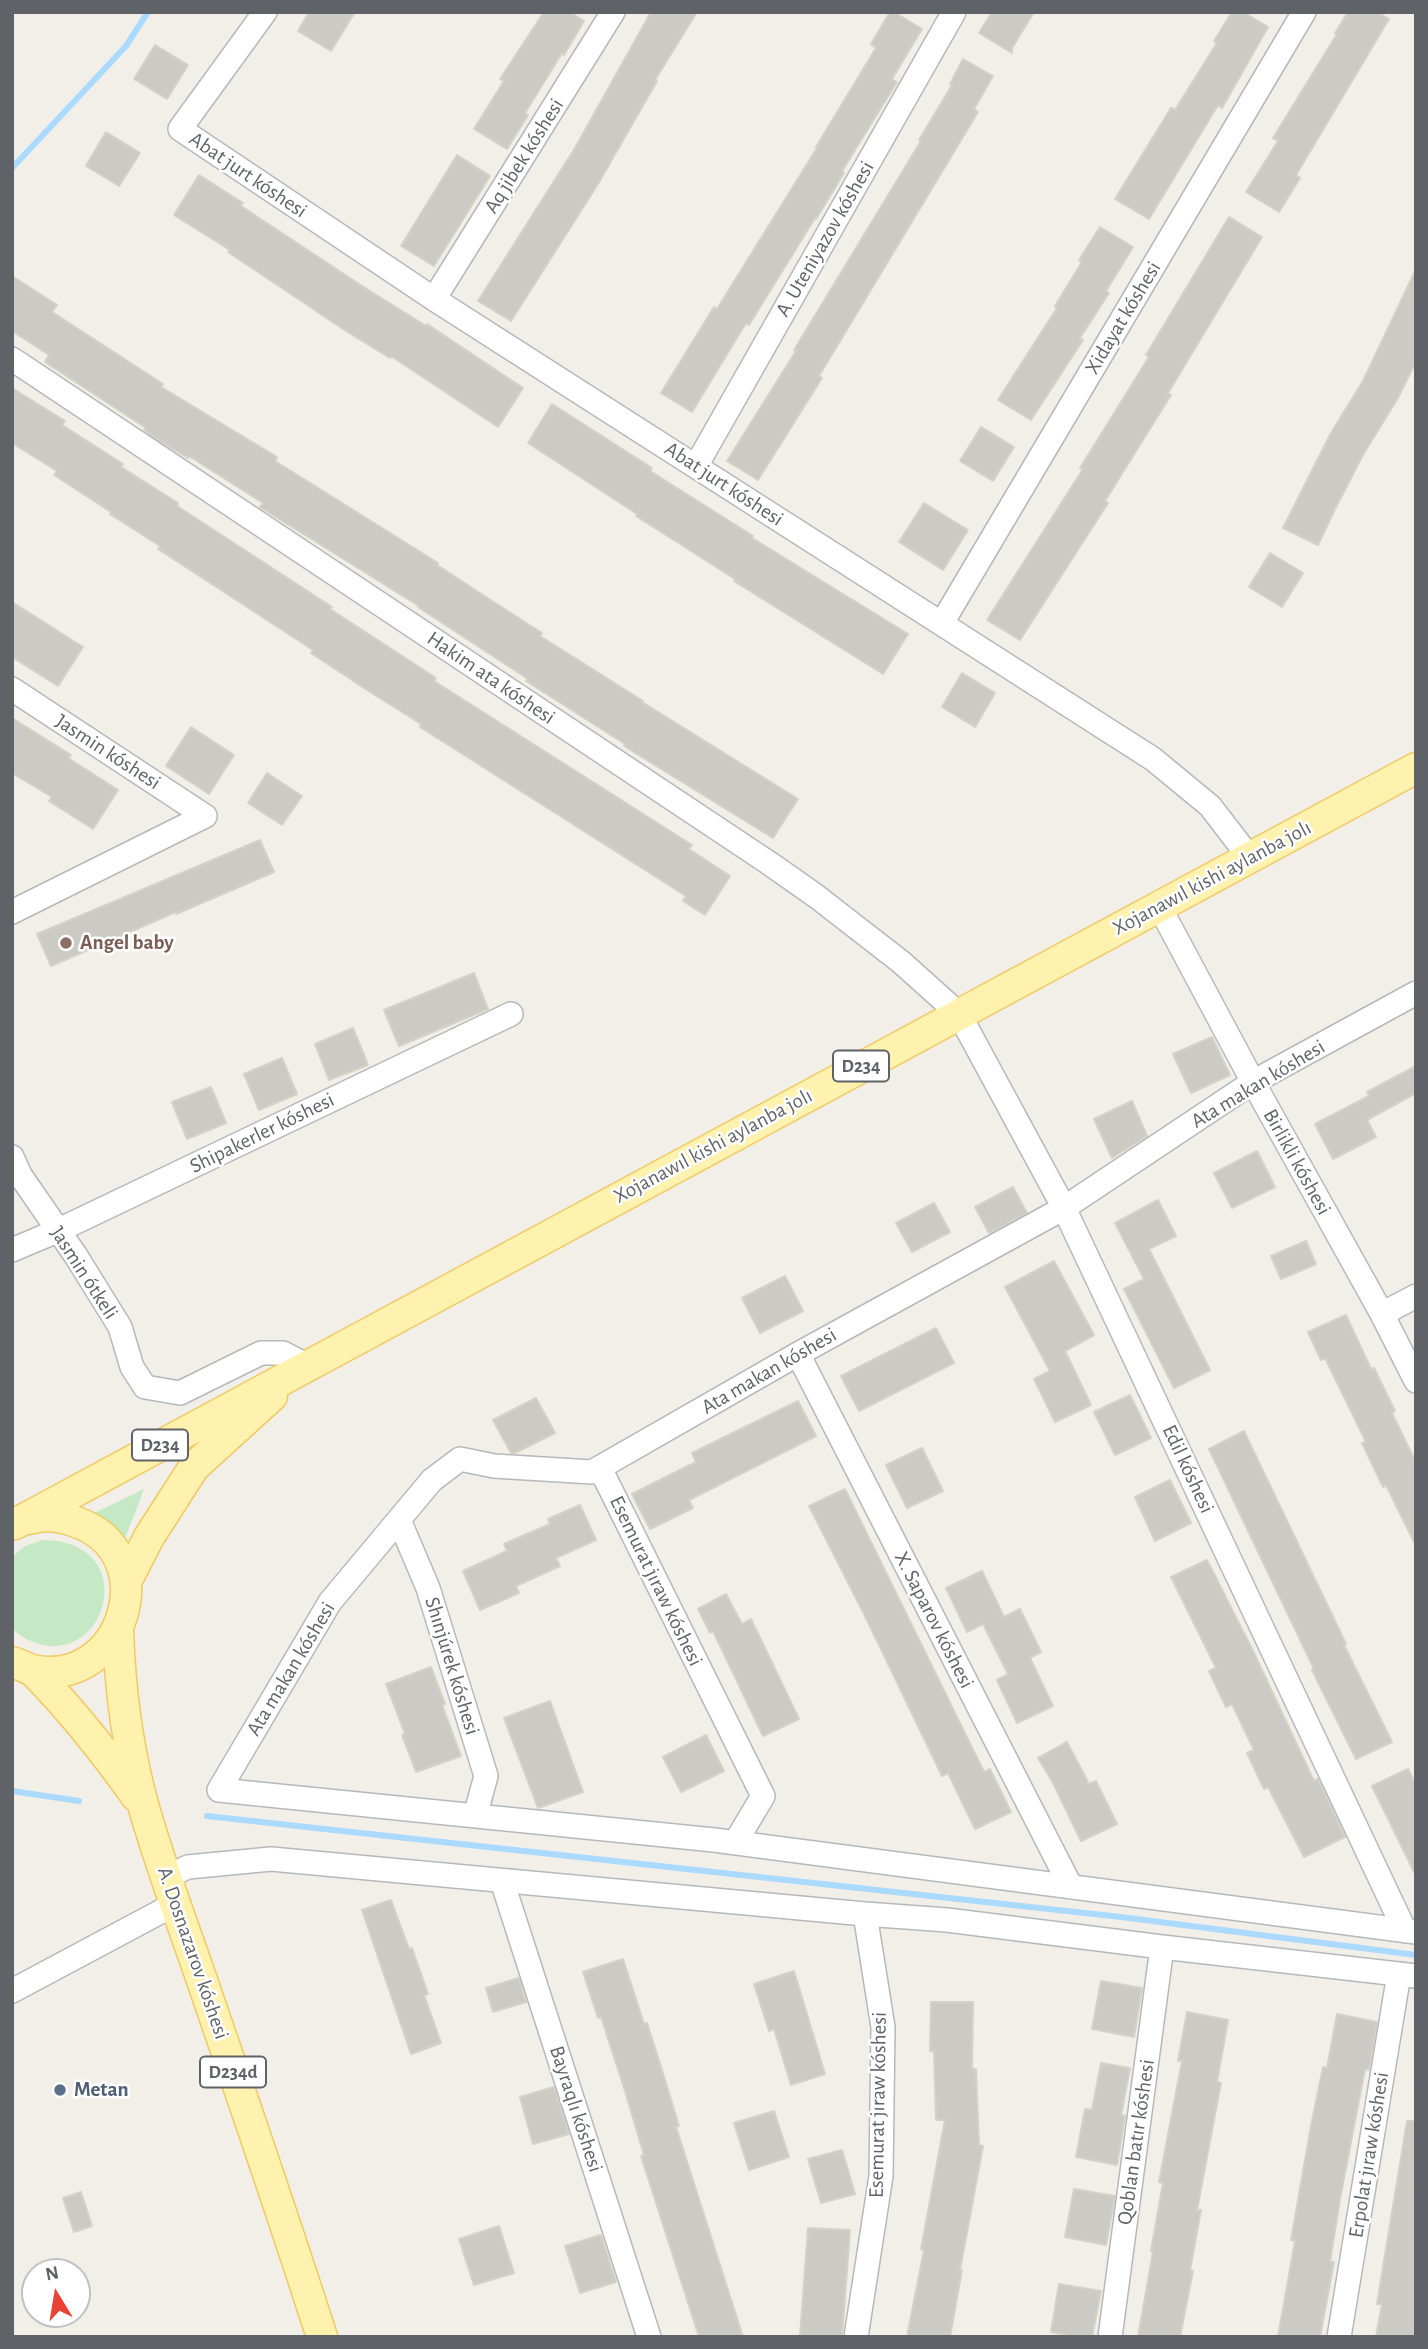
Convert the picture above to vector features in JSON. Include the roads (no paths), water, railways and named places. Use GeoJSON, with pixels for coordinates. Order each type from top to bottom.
{"type":"FeatureCollection","features":[{"type":"Feature","properties":{"kind":"main road","name":"Xojanawıl kishi aylanba jolı"},"geometry":{"type":"LineString","coordinates":[[14,1525],[1416,768]]}},
{"type":"Feature","properties":{"kind":"main road","name":"Xojanawıl kishi aylanba jolı"},"geometry":{"type":"LineString","coordinates":[[126,1582],[149,1537],[194,1467],[306,1365]]}},
{"type":"Feature","properties":{"kind":"main road","name":"D234"},"geometry":{"type":"LineString","coordinates":[[14,1525],[38,1516],[62,1517],[85,1525],[105,1539],[119,1559],[126,1582]]}},
{"type":"Feature","properties":{"kind":"main road"},"geometry":{"type":"LineString","coordinates":[[22,1666],[57,1671],[82,1664],[103,1651],[118,1630],[126,1607],[126,1582]]}},
{"type":"Feature","properties":{"kind":"main road","name":"D234d"},"geometry":{"type":"LineString","coordinates":[[118,1630],[122,1689],[144,1808]]}},
{"type":"Feature","properties":{"kind":"main road","name":"D234d"},"geometry":{"type":"LineString","coordinates":[[22,1666],[68,1707],[100,1746],[144,1808]]}},
{"type":"Feature","properties":{"kind":"main road","name":"A. Dosnazarov kóshesi"},"geometry":{"type":"LineString","coordinates":[[144,1808],[322,2337]]}},
{"type":"Feature","properties":{"kind":"street","name":"Abat jurt kóshesi"},"geometry":{"type":"LineString","coordinates":[[265,12],[180,130],[434,299],[1153,759],[1210,806],[1250,858]]}},
{"type":"Feature","properties":{"kind":"street","name":"Aq jibek kóshesi"},"geometry":{"type":"LineString","coordinates":[[434,299],[613,12]]}},
{"type":"Feature","properties":{"kind":"street","name":"A. Uteniyazov kóshesi"},"geometry":{"type":"LineString","coordinates":[[696,466],[954,12]]}},
{"type":"Feature","properties":{"kind":"street","name":"Xidayat kóshesi"},"geometry":{"type":"LineString","coordinates":[[942,623],[1304,12]]}},
{"type":"Feature","properties":{"kind":"street","name":"Hakim ata kóshesi"},"geometry":{"type":"LineString","coordinates":[[12,359],[769,863],[901,962],[959,1014]]}},
{"type":"Feature","properties":{"kind":"street","name":"Jasmin kóshesi"},"geometry":{"type":"LineString","coordinates":[[12,689],[205,816],[12,912]]}},
{"type":"Feature","properties":{"kind":"street","name":"Birlikli kóshesi"},"geometry":{"type":"LineString","coordinates":[[1159,906],[1416,1381]]}},
{"type":"Feature","properties":{"kind":"street","name":"Ata makan kóshesi"},"geometry":{"type":"LineString","coordinates":[[475,1816],[219,1790],[330,1602],[432,1480],[460,1459],[506,1467],[592,1472],[798,1354],[1064,1208],[1253,1082],[1416,993]]}},
{"type":"Feature","properties":{"kind":"street","name":"Shipakerler kóshesi"},"geometry":{"type":"LineString","coordinates":[[12,1250],[511,1014]]}},
{"type":"Feature","properties":{"kind":"street","name":"Edil kóshesi"},"geometry":{"type":"LineString","coordinates":[[959,1014],[1064,1208],[1410,1931]]}},
{"type":"Feature","properties":{"kind":"street","name":"Jasmin ótkeli"},"geometry":{"type":"LineString","coordinates":[[12,1157],[20,1175],[76,1256],[120,1327],[132,1367],[145,1387],[180,1392],[261,1353],[283,1353],[306,1365]]}},
{"type":"Feature","properties":{"kind":"street"},"geometry":{"type":"LineString","coordinates":[[1382,1314],[1416,1296]]}},
{"type":"Feature","properties":{"kind":"street","name":"X. Saparov kóshesi"},"geometry":{"type":"LineString","coordinates":[[798,1354],[1071,1887]]}},
{"type":"Feature","properties":{"kind":"street","name":"Esemurat jıraw kóshesi"},"geometry":{"type":"LineString","coordinates":[[600,1468],[762,1796],[735,1843]]}},
{"type":"Feature","properties":{"kind":"street","name":"Shınjúrek kóshesi"},"geometry":{"type":"LineString","coordinates":[[398,1520],[428,1588],[486,1776],[475,1816]]}},
{"type":"Feature","properties":{"kind":"street"},"geometry":{"type":"LineString","coordinates":[[475,1816],[735,1843],[1410,1931]]}},
{"type":"Feature","properties":{"kind":"street"},"geometry":{"type":"LineString","coordinates":[[12,1991],[171,1891],[188,1867],[271,1859],[947,1920],[1407,1975]]}},
{"type":"Feature","properties":{"kind":"street","name":"Bayraqlı kóshesi"},"geometry":{"type":"LineString","coordinates":[[502,1881],[649,2337]]}},
{"type":"Feature","properties":{"kind":"street","name":"Esemurat jıraw kóshesi"},"geometry":{"type":"LineString","coordinates":[[856,2337],[881,2176],[883,2026],[865,1914]]}},
{"type":"Feature","properties":{"kind":"street","name":"Qoblan batır kóshesi"},"geometry":{"type":"LineString","coordinates":[[1110,2337],[1162,1947]]}},
{"type":"Feature","properties":{"kind":"street","name":"Erpolat jıraw kóshesi"},"geometry":{"type":"LineString","coordinates":[[1339,2337],[1407,1975]]}},
{"type":"Feature","properties":{"kind":"waterway"},"geometry":{"type":"LineString","coordinates":[[12,168],[126,46],[148,12]]}},
{"type":"Feature","properties":{"kind":"waterway"},"geometry":{"type":"LineString","coordinates":[[12,1791],[79,1801]]}},
{"type":"Feature","properties":{"kind":"waterway"},"geometry":{"type":"LineString","coordinates":[[207,1816],[1121,1917],[1416,1955]]}},
{"type":"Feature","properties":{"kind":"place","name":"Angel baby"},"geometry":{"type":"Point","coordinates":[66,943]}},
{"type":"Feature","properties":{"kind":"place","name":"Metan"},"geometry":{"type":"Point","coordinates":[60,2090]}}]}
